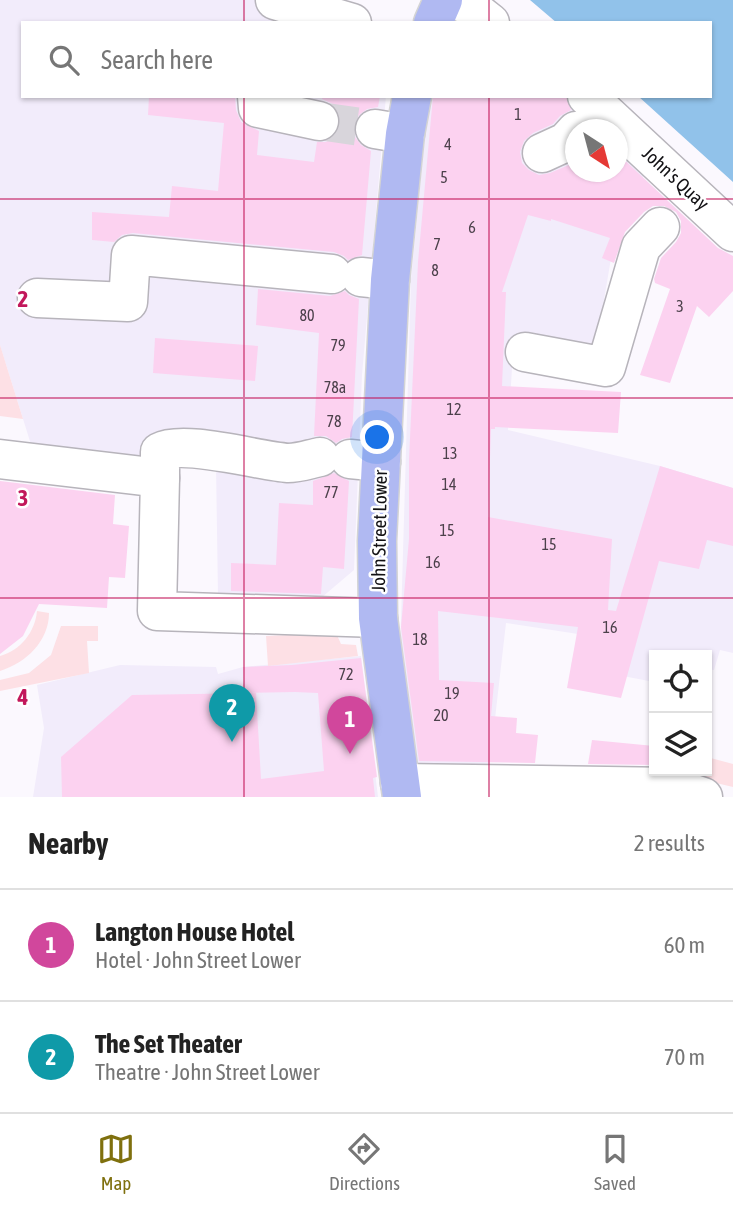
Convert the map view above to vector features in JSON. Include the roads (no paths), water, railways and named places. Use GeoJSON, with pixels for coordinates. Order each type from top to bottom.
{"type":"FeatureCollection","features":[{"type":"Feature","properties":{"kind":"main road"},"geometry":{"type":"LineString","coordinates":[[434,21],[443,0]]}},
{"type":"Feature","properties":{"kind":"main road","name":"John Street Lower"},"geometry":{"type":"LineString","coordinates":[[401,790],[378,618],[377,541],[350,459],[361,277],[390,132],[411,98]]}},
{"type":"Feature","properties":{"kind":"street"},"geometry":{"type":"LineString","coordinates":[[460,0],[487,21]]}},
{"type":"Feature","properties":{"kind":"street"},"geometry":{"type":"LineString","coordinates":[[273,14],[334,21]]}},
{"type":"Feature","properties":{"kind":"street"},"geometry":{"type":"LineString","coordinates":[[258,102],[319,121]]}},
{"type":"Feature","properties":{"kind":"street"},"geometry":{"type":"LineString","coordinates":[[542,153],[566,142],[585,116]]}},
{"type":"Feature","properties":{"kind":"street","name":"John's Quay"},"geometry":{"type":"LineString","coordinates":[[585,116],[678,210],[733,232]]}},
{"type":"Feature","properties":{"kind":"street"},"geometry":{"type":"LineString","coordinates":[[525,352],[606,367],[641,247],[678,210]]}},
{"type":"Feature","properties":{"kind":"street"},"geometry":{"type":"LineString","coordinates":[[37,298],[128,302],[131,255],[361,277]]}},
{"type":"Feature","properties":{"kind":"street"},"geometry":{"type":"LineString","coordinates":[[350,459],[291,463],[199,449],[168,448],[160,452],[157,611],[378,618]]}},
{"type":"Feature","properties":{"kind":"street"},"geometry":{"type":"LineString","coordinates":[[0,459],[160,478]]}},
{"type":"Feature","properties":{"kind":"street"},"geometry":{"type":"LineString","coordinates":[[401,790],[673,788],[703,797]]}},
{"type":"Feature","properties":{"kind":"water"},"geometry":{"type":"Polygon","coordinates":[[[530,0],[733,0],[733,182],[640,98],[712,98],[712,21],[555,21],[530,0]]]}},
{"type":"Feature","properties":{"kind":"tunnel"},"geometry":{"type":"LineString","coordinates":[[319,121],[375,129]]}},
{"type":"Feature","properties":{"kind":"place","name":"The Set Theater"},"geometry":{"type":"Point","coordinates":[232,742]}},
{"type":"Feature","properties":{"kind":"place","name":"Langton House Hotel"},"geometry":{"type":"Point","coordinates":[350,754]}}]}
